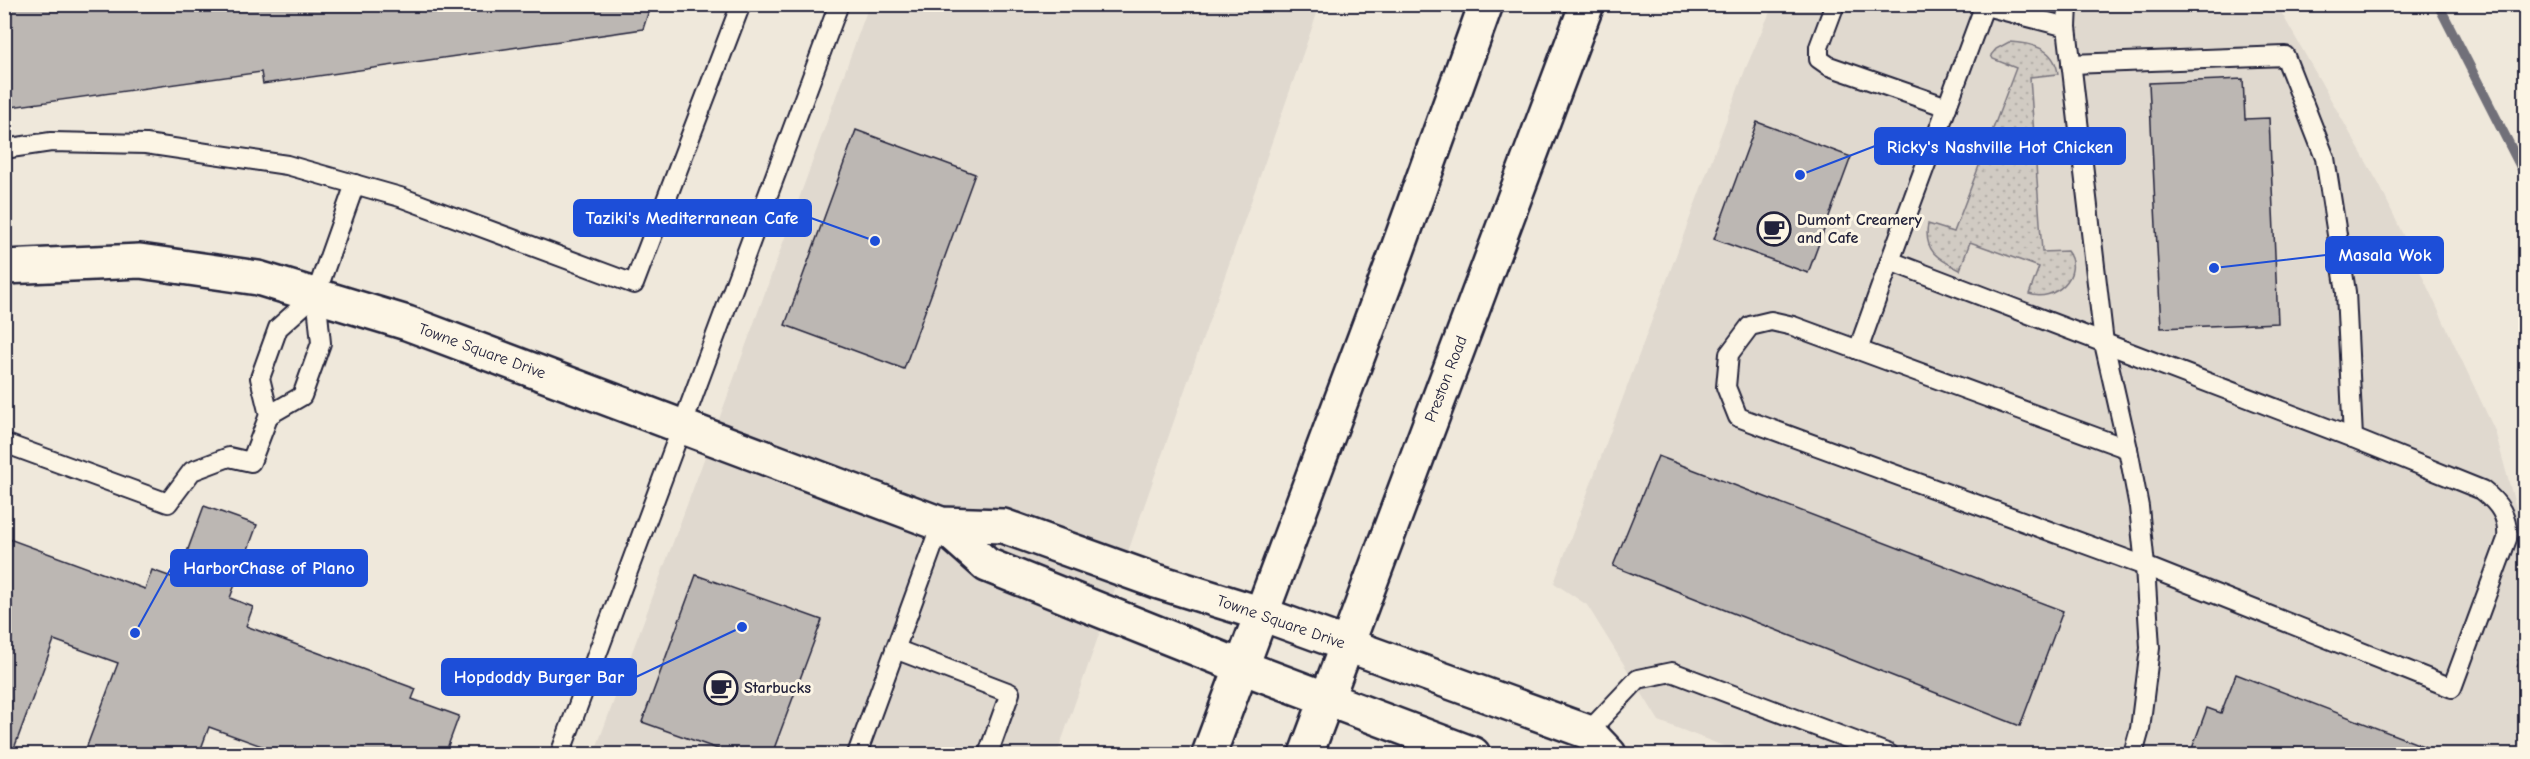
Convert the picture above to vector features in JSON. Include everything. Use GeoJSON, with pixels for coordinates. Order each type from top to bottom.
{"type":"FeatureCollection","features":[{"type":"Feature","properties":{"kind":"street"},"geometry":{"type":"LineString","coordinates":[[1209,754],[1486,4]]}},
{"type":"Feature","properties":{"kind":"street","name":"Preston Road"},"geometry":{"type":"LineString","coordinates":[[1306,754],[1587,4]]}},
{"type":"Feature","properties":{"kind":"street","name":"Towne Square Drive"},"geometry":{"type":"LineString","coordinates":[[4,267],[140,261],[258,278],[316,294],[407,323],[941,524],[1003,526],[1162,584],[1262,614],[1599,743]]}},
{"type":"Feature","properties":{"kind":"street","name":"Towne Square Drive"},"geometry":{"type":"LineString","coordinates":[[941,524],[987,565],[1242,667],[1473,754]]}},
{"type":"Feature","properties":{"kind":"lane"},"geometry":{"type":"LineString","coordinates":[[4,149],[51,142],[146,144],[287,165],[400,197],[634,284],[741,4]]}},
{"type":"Feature","properties":{"kind":"lane"},"geometry":{"type":"LineString","coordinates":[[560,754],[680,425],[838,4]]}},
{"type":"Feature","properties":{"kind":"lane"},"geometry":{"type":"LineString","coordinates":[[1835,4],[1819,47],[1820,59],[1829,66],[1947,107]]}},
{"type":"Feature","properties":{"kind":"lane"},"geometry":{"type":"LineString","coordinates":[[2068,4],[2067,27],[2104,343],[2139,507],[2145,566],[2150,648],[2140,729],[2133,754]]}},
{"type":"Feature","properties":{"kind":"lane"},"geometry":{"type":"LineString","coordinates":[[1858,350],[1947,107],[1981,6],[2067,27]]}},
{"type":"Feature","properties":{"kind":"lane"},"geometry":{"type":"LineString","coordinates":[[2071,64],[2285,56],[2325,158],[2346,292],[2353,438]]}},
{"type":"Feature","properties":{"kind":"lane"},"geometry":{"type":"LineString","coordinates":[[269,415],[302,396],[321,343],[316,294],[355,184]]}},
{"type":"Feature","properties":{"kind":"lane"},"geometry":{"type":"LineString","coordinates":[[1890,261],[2353,438],[2482,490],[2495,500],[2505,514],[2508,528],[2452,688],[2145,566],[1738,417],[1726,387],[1729,354],[1750,326],[1771,321],[1793,326],[2128,449]]}},
{"type":"Feature","properties":{"kind":"lane"},"geometry":{"type":"LineString","coordinates":[[4,443],[168,502],[192,471],[229,457],[251,462],[269,415],[260,378],[278,328],[316,294]]}},
{"type":"Feature","properties":{"kind":"lane"},"geometry":{"type":"LineString","coordinates":[[857,754],[941,524]]}},
{"type":"Feature","properties":{"kind":"lane"},"geometry":{"type":"LineString","coordinates":[[895,649],[1010,693],[988,754]]}},
{"type":"Feature","properties":{"kind":"lane"},"geometry":{"type":"LineString","coordinates":[[1599,743],[1638,679],[1672,672],[1889,754]]}},
{"type":"Feature","properties":{"kind":"path"},"geometry":{"type":"LineString","coordinates":[[2526,643],[2517,665],[2526,669]]}},
{"type":"Feature","properties":{"kind":"shaded area"},"geometry":{"type":"Polygon","coordinates":[[[869,5],[1320,5],[1057,754],[594,754],[728,395],[869,5]]]}},
{"type":"Feature","properties":{"kind":"shaded area"},"geometry":{"type":"Polygon","coordinates":[[[1773,5],[2277,5],[2380,186],[2495,431],[2525,541],[2525,754],[1744,754],[1659,721],[1587,605],[1554,583],[1745,70],[1773,5]]]}},
{"type":"Feature","properties":{"kind":"shaded area"},"geometry":{"type":"Polygon","coordinates":[[[2009,42],[2041,49],[2052,58],[2058,74],[2030,77],[2042,252],[2067,251],[2072,260],[2072,269],[2069,278],[2057,291],[2039,296],[2029,294],[2039,267],[1970,242],[1960,270],[1934,253],[1930,248],[1927,233],[1928,224],[1954,232],[2016,68],[1993,59],[1991,55],[1996,49],[2009,42]]]}},
{"type":"Feature","properties":{"kind":"building"},"geometry":{"type":"Polygon","coordinates":[[[4,4],[651,4],[643,29],[263,84],[261,72],[4,108],[4,4]]]}},
{"type":"Feature","properties":{"kind":"building"},"geometry":{"type":"Polygon","coordinates":[[[2243,79],[2245,119],[2269,118],[2278,323],[2161,328],[2149,83],[2243,79]]]}},
{"type":"Feature","properties":{"kind":"building"},"geometry":{"type":"Polygon","coordinates":[[[1757,122],[1851,157],[1808,273],[1714,239],[1757,122]]]}},
{"type":"Feature","properties":{"kind":"building"},"geometry":{"type":"Polygon","coordinates":[[[856,130],[975,174],[904,369],[785,325],[856,130]]]}},
{"type":"Feature","properties":{"kind":"building"},"geometry":{"type":"Polygon","coordinates":[[[1658,456],[2063,611],[2020,726],[1613,566],[1658,456]]]}},
{"type":"Feature","properties":{"kind":"building"},"geometry":{"type":"Polygon","coordinates":[[[204,506],[257,525],[230,598],[253,607],[246,626],[416,689],[412,699],[459,716],[445,754],[284,754],[209,727],[199,754],[84,754],[118,663],[54,640],[12,754],[4,754],[4,537],[145,589],[152,570],[177,579],[204,506]]]}},
{"type":"Feature","properties":{"kind":"building"},"geometry":{"type":"Polygon","coordinates":[[[696,575],[822,620],[772,754],[732,754],[642,722],[696,575]]]}},
{"type":"Feature","properties":{"kind":"building"},"geometry":{"type":"Polygon","coordinates":[[[2236,674],[2444,754],[2190,754],[2207,708],[2221,713],[2236,674]]]}},
{"type":"Feature","properties":{"kind":"waterway"},"geometry":{"type":"LineString","coordinates":[[2438,4],[2526,177]]}},
{"type":"Feature","properties":{"kind":"place","name":"Ricky's Nashville Hot Chicken"},"geometry":{"type":"Point","coordinates":[1800,175]}},
{"type":"Feature","properties":{"kind":"place","name":"Dumont Creamery and Cafe"},"geometry":{"type":"Point","coordinates":[1774,229]}},
{"type":"Feature","properties":{"kind":"place","name":"Taziki's Mediterranean Cafe"},"geometry":{"type":"Point","coordinates":[875,241]}},
{"type":"Feature","properties":{"kind":"place","name":"Masala Wok"},"geometry":{"type":"Point","coordinates":[2214,268]}},
{"type":"Feature","properties":{"kind":"place","name":"Hopdoddy Burger Bar"},"geometry":{"type":"Point","coordinates":[742,627]}},
{"type":"Feature","properties":{"kind":"place","name":"HarborChase of Plano"},"geometry":{"type":"Point","coordinates":[135,633]}},
{"type":"Feature","properties":{"kind":"place","name":"Starbucks"},"geometry":{"type":"Point","coordinates":[721,688]}}]}
